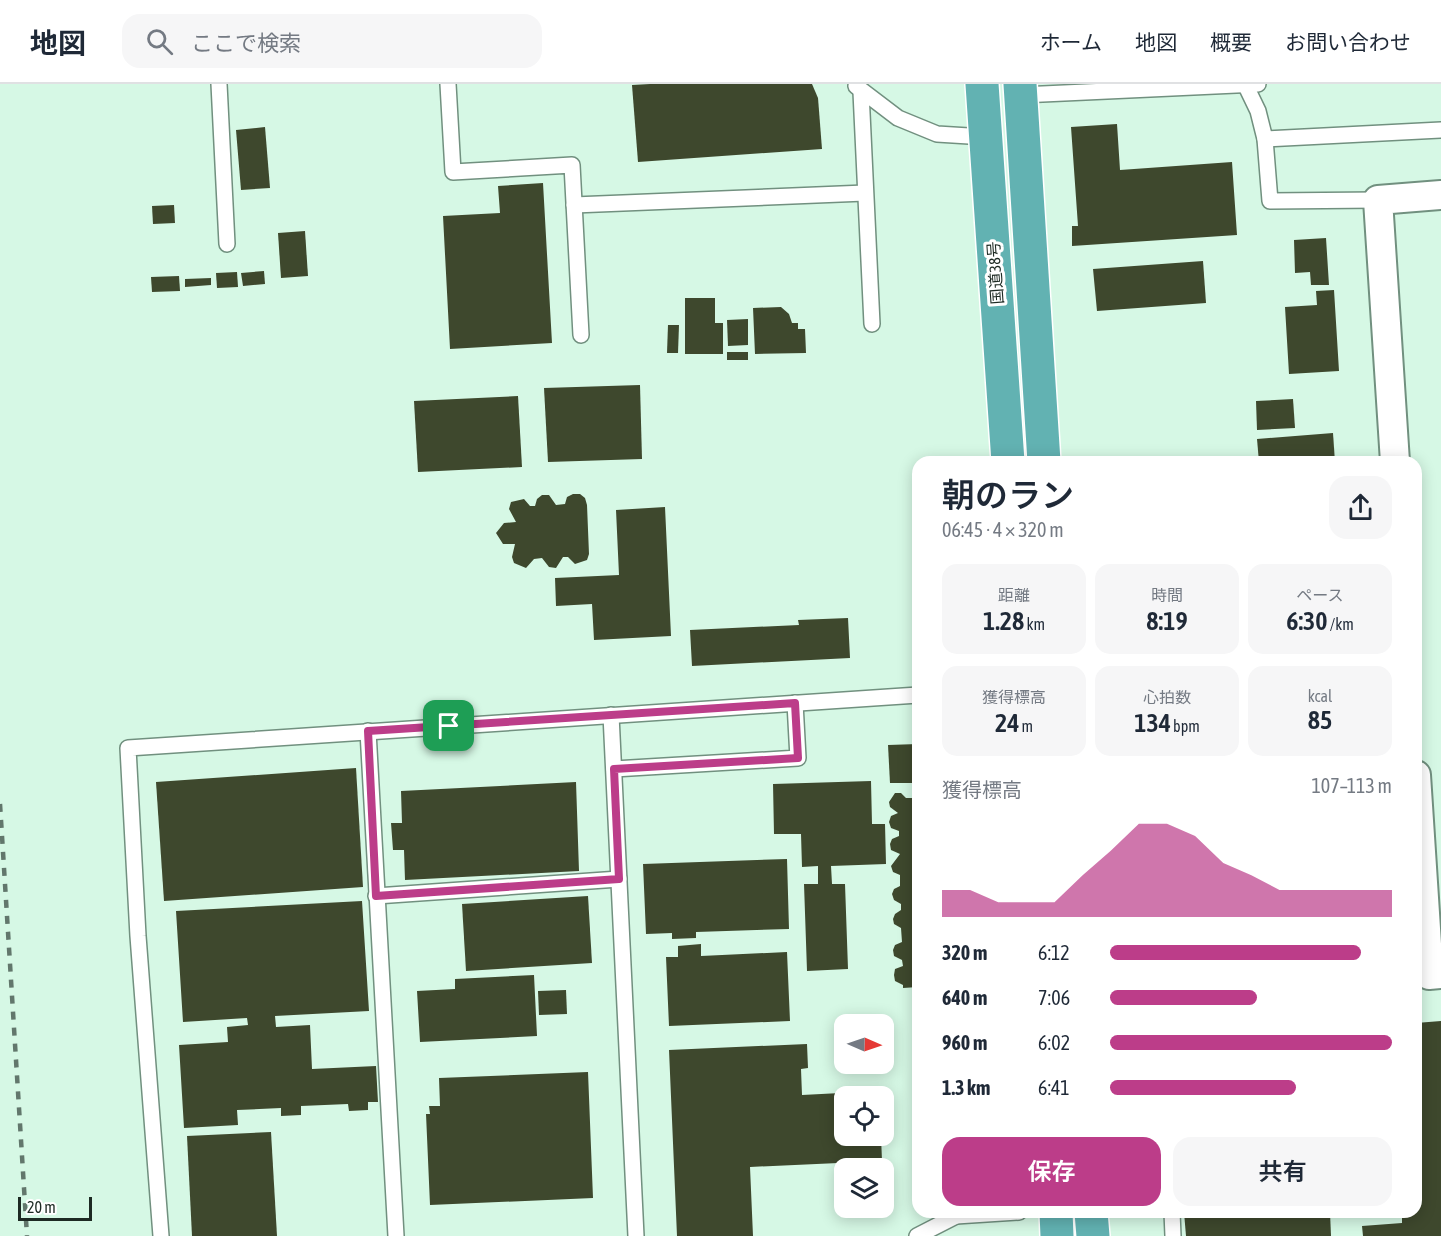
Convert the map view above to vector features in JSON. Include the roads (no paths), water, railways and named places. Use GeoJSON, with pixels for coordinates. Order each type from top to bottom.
{"type":"FeatureCollection","features":[{"type":"Feature","properties":{"kind":"highway","name":"国道38号"},"geometry":{"type":"LineString","coordinates":[[982,84],[1008,456]]}},
{"type":"Feature","properties":{"kind":"highway"},"geometry":{"type":"LineString","coordinates":[[1021,89],[1044,456]]}},
{"type":"Feature","properties":{"kind":"highway"},"geometry":{"type":"LineString","coordinates":[[1056,1218],[1057,1236]]}},
{"type":"Feature","properties":{"kind":"highway"},"geometry":{"type":"LineString","coordinates":[[1092,1218],[1093,1236]]}},
{"type":"Feature","properties":{"kind":"street"},"geometry":{"type":"LineString","coordinates":[[1395,456],[1378,200],[1441,195]]}},
{"type":"Feature","properties":{"kind":"street"},"geometry":{"type":"LineString","coordinates":[[1422,945],[1429,975],[1441,974]]}},
{"type":"Feature","properties":{"kind":"lane"},"geometry":{"type":"LineString","coordinates":[[219,84],[227,244]]}},
{"type":"Feature","properties":{"kind":"lane"},"geometry":{"type":"LineString","coordinates":[[448,84],[453,172],[572,165],[581,334]]}},
{"type":"Feature","properties":{"kind":"lane"},"geometry":{"type":"LineString","coordinates":[[1021,89],[1249,85],[1265,139],[1270,201],[1378,200]]}},
{"type":"Feature","properties":{"kind":"lane"},"geometry":{"type":"LineString","coordinates":[[858,88],[898,118],[937,134],[985,137]]}},
{"type":"Feature","properties":{"kind":"lane"},"geometry":{"type":"LineString","coordinates":[[858,88],[872,324]]}},
{"type":"Feature","properties":{"kind":"lane"},"geometry":{"type":"LineString","coordinates":[[1265,139],[1441,130]]}},
{"type":"Feature","properties":{"kind":"lane"},"geometry":{"type":"LineString","coordinates":[[574,205],[866,193]]}},
{"type":"Feature","properties":{"kind":"lane"},"geometry":{"type":"LineString","coordinates":[[161,1236],[138,936],[128,747],[912,695]]}},
{"type":"Feature","properties":{"kind":"lane"},"geometry":{"type":"LineString","coordinates":[[614,769],[798,758],[795,703]]}},
{"type":"Feature","properties":{"kind":"lane"},"geometry":{"type":"LineString","coordinates":[[611,715],[636,1236]]}},
{"type":"Feature","properties":{"kind":"lane"},"geometry":{"type":"LineString","coordinates":[[368,731],[396,1236]]}},
{"type":"Feature","properties":{"kind":"lane"},"geometry":{"type":"LineString","coordinates":[[376,896],[619,879]]}},
{"type":"Feature","properties":{"kind":"lane"},"geometry":{"type":"LineString","coordinates":[[917,1236],[948,1218]]}},
{"type":"Feature","properties":{"kind":"lane"},"geometry":{"type":"LineString","coordinates":[[1172,1218],[1173,1236]]}},
{"type":"Feature","properties":{"kind":"railway"},"geometry":{"type":"LineString","coordinates":[[0,804],[27,1236]]}}]}
